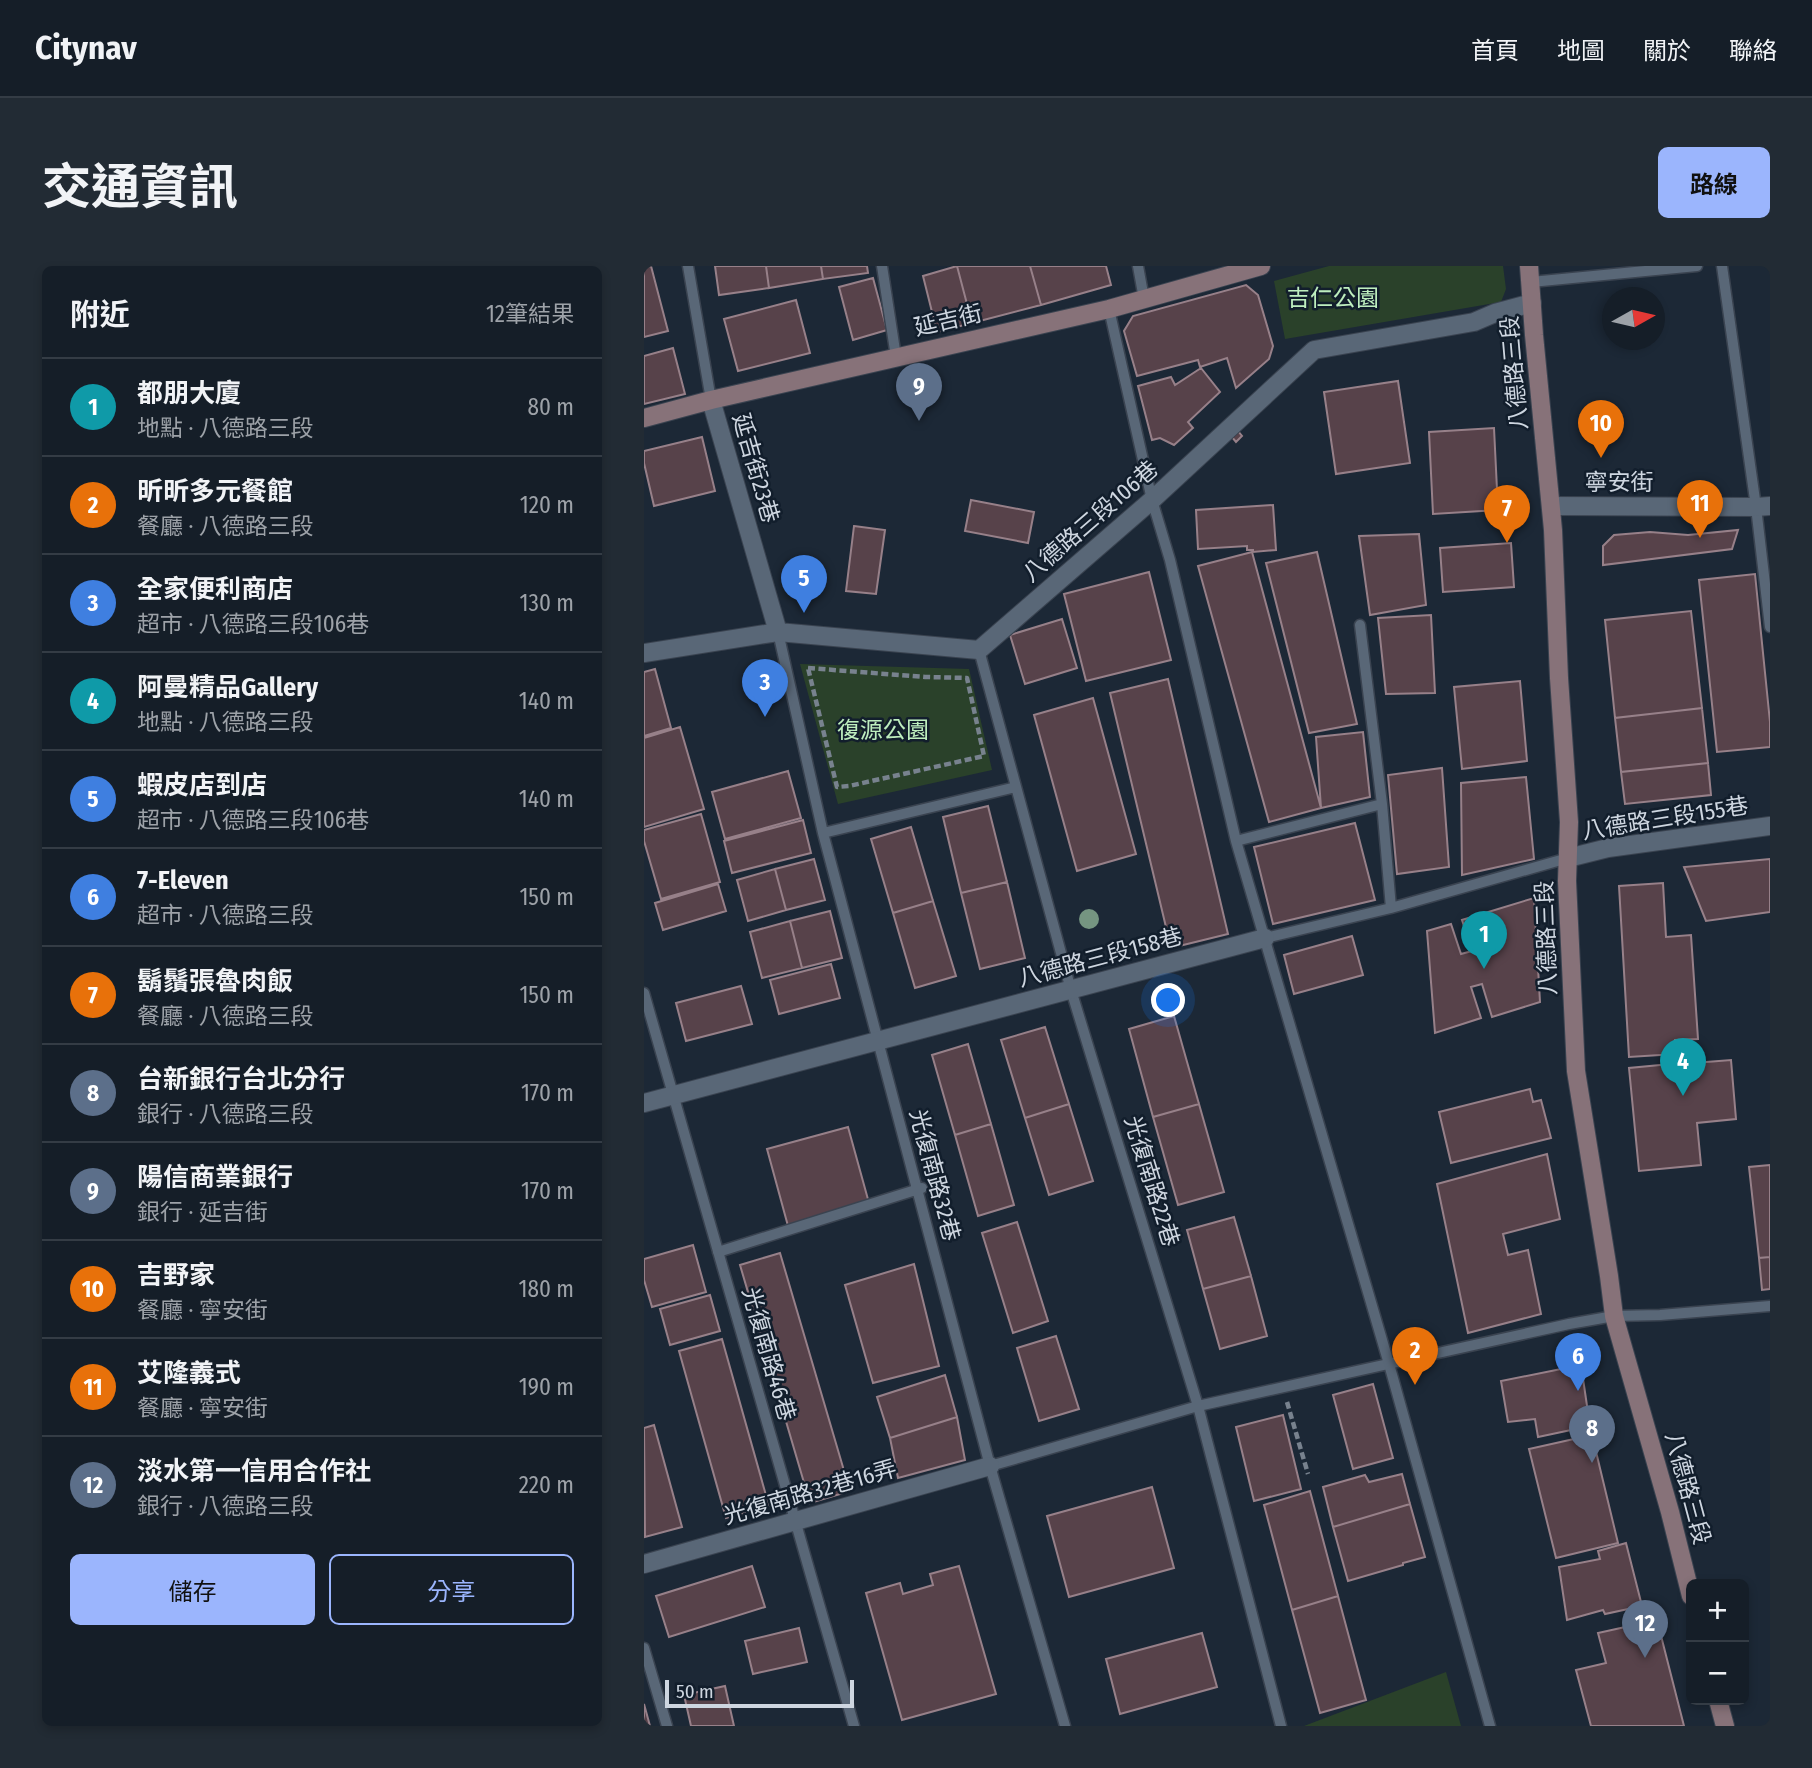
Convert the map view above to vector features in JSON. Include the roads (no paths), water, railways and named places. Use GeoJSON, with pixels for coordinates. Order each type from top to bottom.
{"type":"FeatureCollection","features":[{"type":"Feature","properties":{"kind":"street","name":"延吉街"},"geometry":{"type":"LineString","coordinates":[[644,418],[711,400],[1109,309],[1261,266]]}},
{"type":"Feature","properties":{"kind":"street","name":"八德路三段"},"geometry":{"type":"LineString","coordinates":[[1530,274],[1551,506],[1569,822],[1567,880],[1576,1070],[1614,1316],[1687,1579]]}},
{"type":"Feature","properties":{"kind":"street","name":"八德路三段106巷"},"geometry":{"type":"LineString","coordinates":[[979,650],[1152,500],[1314,350],[1474,322],[1532,303]]}},
{"type":"Feature","properties":{"kind":"street","name":"延吉街23巷"},"geometry":{"type":"LineString","coordinates":[[711,400],[778,632]]}},
{"type":"Feature","properties":{"kind":"street","name":"寧安街"},"geometry":{"type":"LineString","coordinates":[[1551,506],[1763,506]]}},
{"type":"Feature","properties":{"kind":"street"},"geometry":{"type":"LineString","coordinates":[[644,653],[778,632],[979,650]]}},
{"type":"Feature","properties":{"kind":"street","name":"八德路三段155巷"},"geometry":{"type":"LineString","coordinates":[[1568,858],[1608,848],[1770,827]]}},
{"type":"Feature","properties":{"kind":"street","name":"八德路三段158巷"},"geometry":{"type":"LineString","coordinates":[[644,1103],[1265,938]]}},
{"type":"Feature","properties":{"kind":"street","name":"光復南路32巷16弄"},"geometry":{"type":"LineString","coordinates":[[644,1564],[990,1466]]}},
{"type":"Feature","properties":{"kind":"street"},"geometry":{"type":"LineString","coordinates":[[1719,1705],[1725,1726]]}},
{"type":"Feature","properties":{"kind":"lane"},"geometry":{"type":"LineString","coordinates":[[688,266],[711,400]]}},
{"type":"Feature","properties":{"kind":"lane"},"geometry":{"type":"LineString","coordinates":[[881,266],[896,357]]}},
{"type":"Feature","properties":{"kind":"lane"},"geometry":{"type":"LineString","coordinates":[[1138,266],[1144,299]]}},
{"type":"Feature","properties":{"kind":"lane"},"geometry":{"type":"LineString","coordinates":[[1530,274],[1696,266]]}},
{"type":"Feature","properties":{"kind":"lane"},"geometry":{"type":"LineString","coordinates":[[1722,266],[1763,506],[1770,627]]}},
{"type":"Feature","properties":{"kind":"lane"},"geometry":{"type":"LineString","coordinates":[[1109,309],[1152,500],[1170,560],[1236,842],[1390,1364],[1490,1726]]}},
{"type":"Feature","properties":{"kind":"lane"},"geometry":{"type":"LineString","coordinates":[[1360,625],[1391,908]]}},
{"type":"Feature","properties":{"kind":"lane","name":"光復南路32巷"},"geometry":{"type":"LineString","coordinates":[[778,632],[823,833],[920,1189],[990,1466],[1065,1726]]}},
{"type":"Feature","properties":{"kind":"lane","name":"光復南路22巷"},"geometry":{"type":"LineString","coordinates":[[979,650],[1071,990],[1198,1406],[1281,1726]]}},
{"type":"Feature","properties":{"kind":"lane"},"geometry":{"type":"LineString","coordinates":[[823,833],[1016,786]]}},
{"type":"Feature","properties":{"kind":"lane"},"geometry":{"type":"LineString","coordinates":[[1236,842],[1381,804]]}},
{"type":"Feature","properties":{"kind":"lane","name":"八德路三段158巷"},"geometry":{"type":"LineString","coordinates":[[1265,938],[1391,908],[1568,858]]}},
{"type":"Feature","properties":{"kind":"lane","name":"光復南路46巷"},"geometry":{"type":"LineString","coordinates":[[644,993],[854,1726]]}},
{"type":"Feature","properties":{"kind":"lane"},"geometry":{"type":"LineString","coordinates":[[718,1252],[920,1189]]}},
{"type":"Feature","properties":{"kind":"lane"},"geometry":{"type":"LineString","coordinates":[[990,1466],[1198,1406],[1569,1324],[1614,1316],[1770,1306]]}},
{"type":"Feature","properties":{"kind":"lane"},"geometry":{"type":"LineString","coordinates":[[644,1648],[667,1726]]}},
{"type":"Feature","properties":{"kind":"place","name":"陽信商業銀行"},"geometry":{"type":"Point","coordinates":[919,421]}},
{"type":"Feature","properties":{"kind":"place","name":"吉野家"},"geometry":{"type":"Point","coordinates":[1601,458]}},
{"type":"Feature","properties":{"kind":"place","name":"艾隆義式"},"geometry":{"type":"Point","coordinates":[1700,538]}},
{"type":"Feature","properties":{"kind":"place","name":"鬍鬚張魯肉飯"},"geometry":{"type":"Point","coordinates":[1507,543]}},
{"type":"Feature","properties":{"kind":"place","name":"蝦皮店到店"},"geometry":{"type":"Point","coordinates":[804,613]}},
{"type":"Feature","properties":{"kind":"place","name":"全家便利商店"},"geometry":{"type":"Point","coordinates":[765,717]}},
{"type":"Feature","properties":{"kind":"place","name":"都朋大廈"},"geometry":{"type":"Point","coordinates":[1484,969]}},
{"type":"Feature","properties":{"kind":"place","name":"阿曼精品Gallery"},"geometry":{"type":"Point","coordinates":[1683,1096]}},
{"type":"Feature","properties":{"kind":"place","name":"昕昕多元餐館"},"geometry":{"type":"Point","coordinates":[1415,1385]}},
{"type":"Feature","properties":{"kind":"place","name":"7-Eleven"},"geometry":{"type":"Point","coordinates":[1578,1391]}},
{"type":"Feature","properties":{"kind":"place","name":"台新銀行台北分行"},"geometry":{"type":"Point","coordinates":[1592,1463]}},
{"type":"Feature","properties":{"kind":"place","name":"淡水第一信用合作社"},"geometry":{"type":"Point","coordinates":[1645,1658]}},
{"type":"Feature","properties":{"kind":"park label","name":"吉仁公園"},"geometry":{"type":"Point","coordinates":[1333,298]}},
{"type":"Feature","properties":{"kind":"park label","name":"復源公園"},"geometry":{"type":"Point","coordinates":[883,730]}}]}
